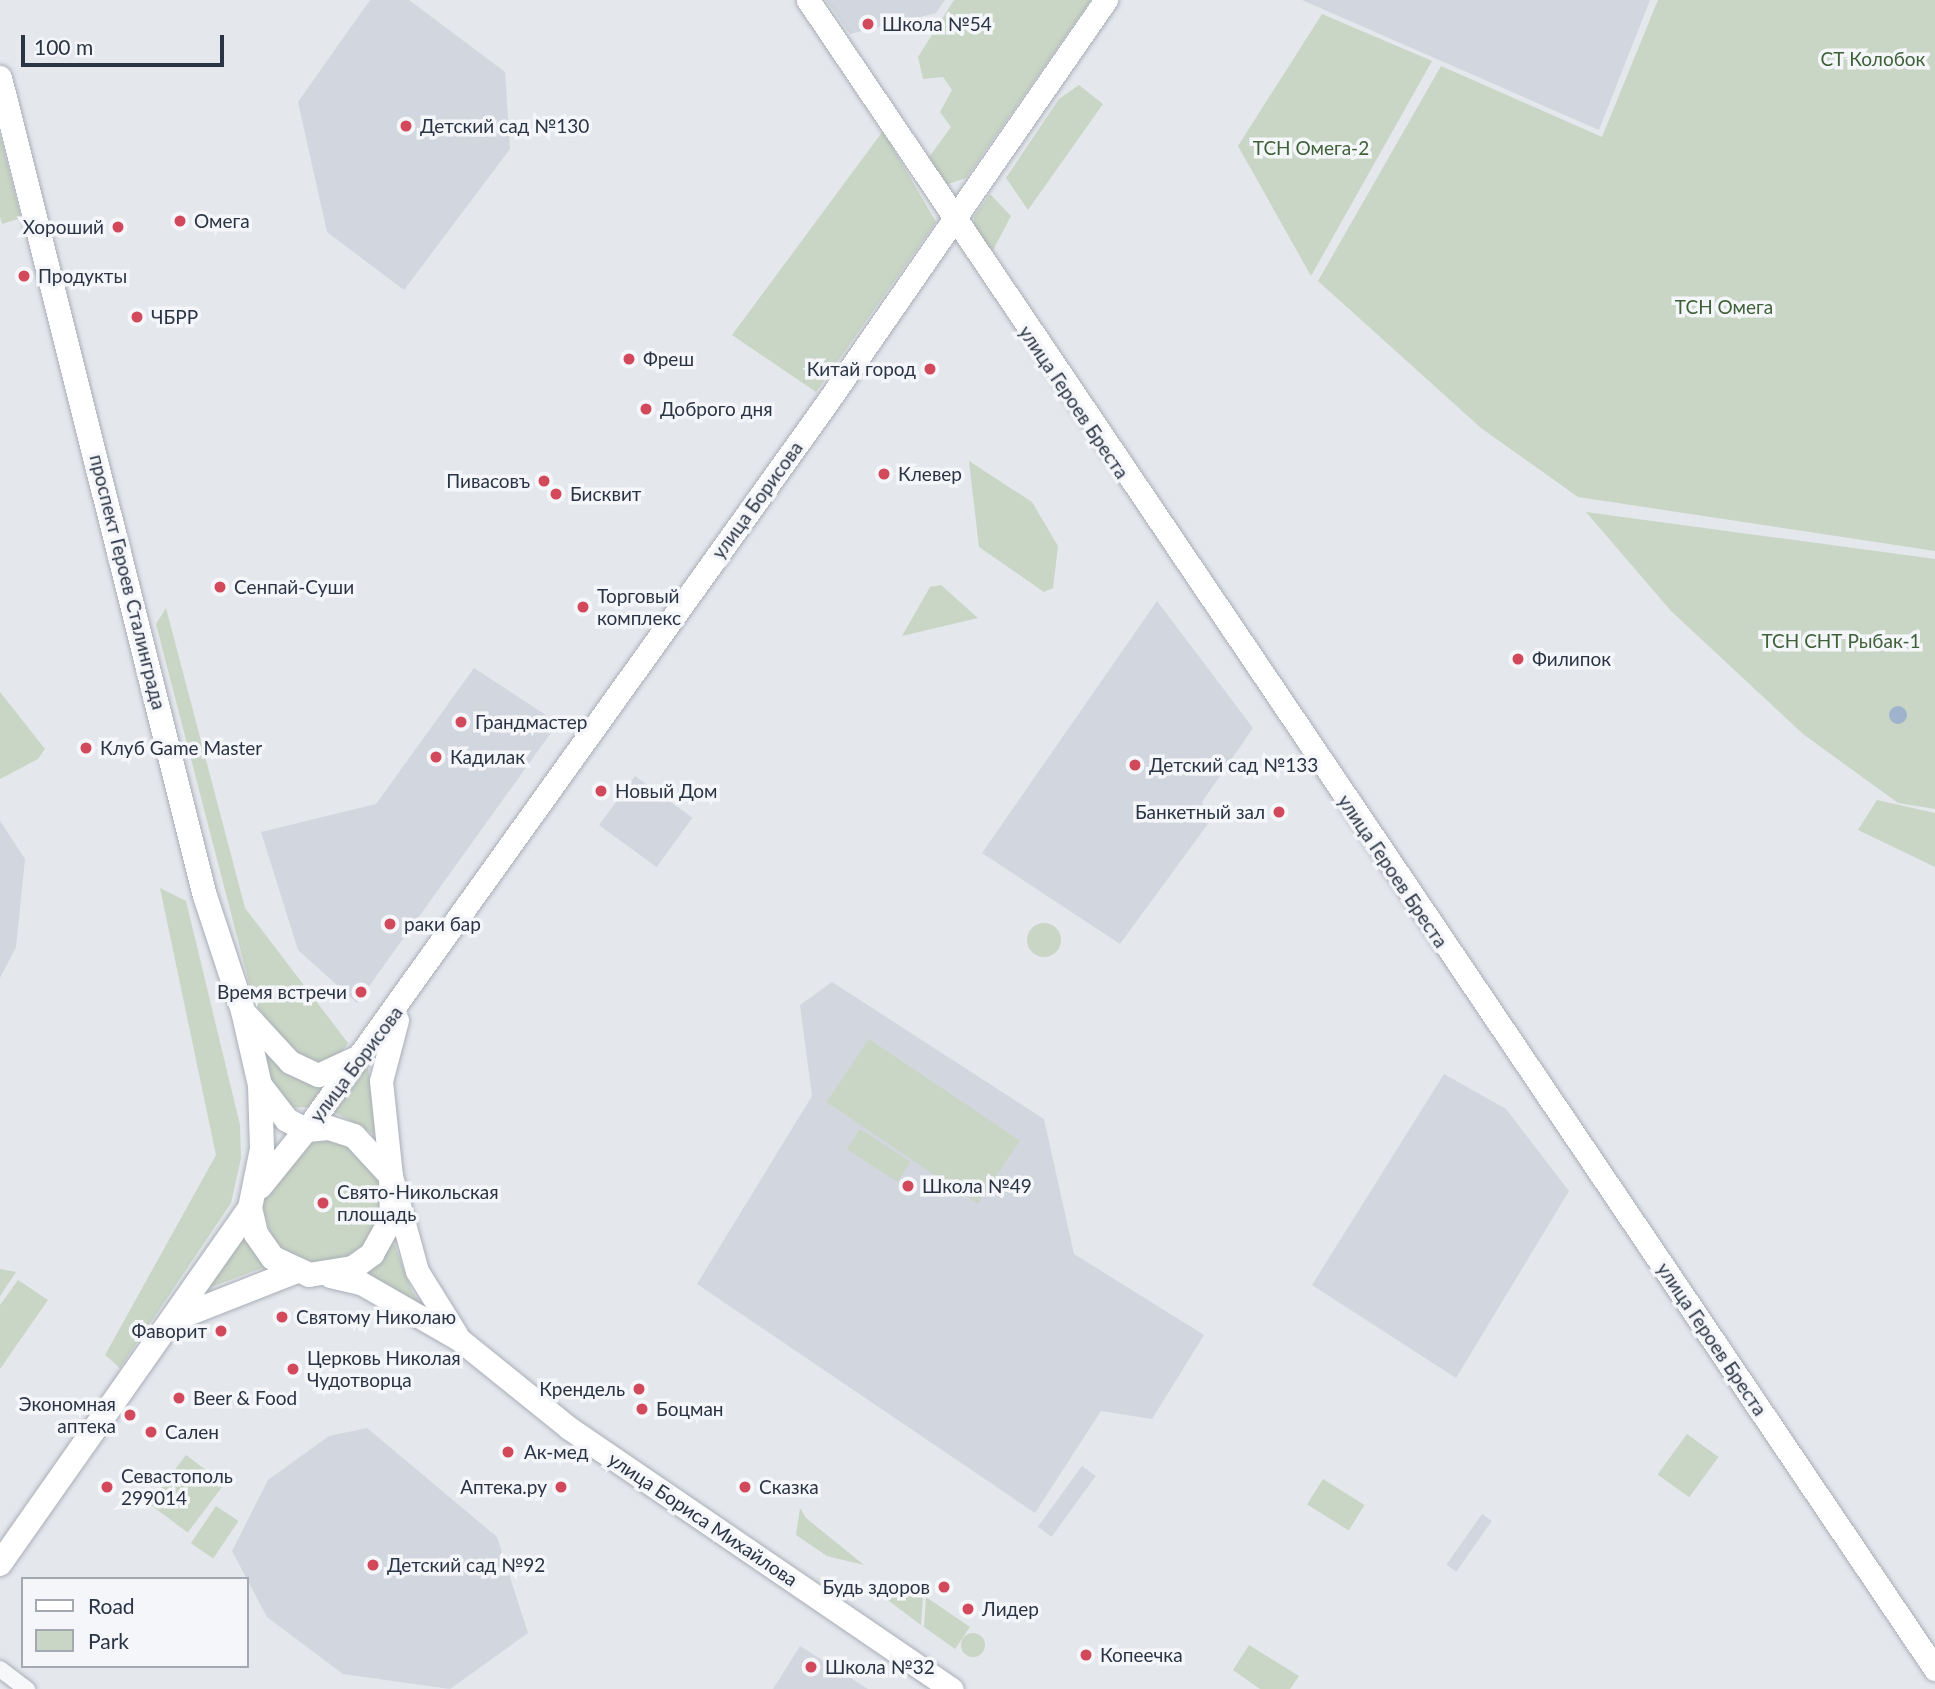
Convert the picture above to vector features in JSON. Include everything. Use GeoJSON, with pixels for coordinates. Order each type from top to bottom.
{"type":"FeatureCollection","features":[{"type":"Feature","properties":{"kind":"main road","name":"проспект Героев Сталинграда"},"geometry":{"type":"LineString","coordinates":[[0,78],[205,896],[243,1011],[260,1085],[254,1198]]}},
{"type":"Feature","properties":{"kind":"main road","name":"проспект Героев Сталинграда"},"geometry":{"type":"LineString","coordinates":[[260,1085],[287,1120],[306,1130]]}},
{"type":"Feature","properties":{"kind":"main road"},"geometry":{"type":"LineString","coordinates":[[0,1564],[170,1323],[254,1198],[306,1130],[354,1136],[391,1176],[387,1233],[372,1254],[330,1276],[294,1272],[205,1302],[170,1323]]}},
{"type":"Feature","properties":{"kind":"main road"},"geometry":{"type":"LineString","coordinates":[[254,1198],[256,1234],[273,1258],[294,1272]]}},
{"type":"Feature","properties":{"kind":"street","name":"улица Героев Бреста"},"geometry":{"type":"LineString","coordinates":[[808,0],[954,222],[1935,1669]]}},
{"type":"Feature","properties":{"kind":"street","name":"улица Борисова"},"geometry":{"type":"LineString","coordinates":[[306,1130],[405,997],[954,222],[1106,0]]}},
{"type":"Feature","properties":{"kind":"street","name":"улица Борисова"},"geometry":{"type":"LineString","coordinates":[[391,1176],[381,1081],[405,997]]}},
{"type":"Feature","properties":{"kind":"street"},"geometry":{"type":"LineString","coordinates":[[243,1011],[290,1062],[318,1075],[341,1069],[365,1052]]}},
{"type":"Feature","properties":{"kind":"street","name":"улица Бориса Михайлова"},"geometry":{"type":"LineString","coordinates":[[391,1176],[417,1271],[460,1340]]}},
{"type":"Feature","properties":{"kind":"street","name":"улица Бориса Михайлова"},"geometry":{"type":"LineString","coordinates":[[330,1276],[361,1283],[460,1340],[569,1428],[952,1689]]}},
{"type":"Feature","properties":{"kind":"street"},"geometry":{"type":"LineString","coordinates":[[0,1669],[27,1689]]}},
{"type":"Feature","properties":{"kind":"shaded area","name":"Детский сад №130"},"geometry":{"type":"Polygon","coordinates":[[[370,0],[409,0],[505,72],[510,149],[404,290],[327,232],[298,102],[370,0]]]}},
{"type":"Feature","properties":{"kind":"shaded area","name":"Школа №54"},"geometry":{"type":"Polygon","coordinates":[[[826,0],[945,0],[936,13],[850,34],[826,0]]]}},
{"type":"Feature","properties":{"kind":"shaded area"},"geometry":{"type":"Polygon","coordinates":[[[1302,0],[1650,0],[1599,130],[1302,0]]]}},
{"type":"Feature","properties":{"kind":"shaded area","name":"Детский сад №133"},"geometry":{"type":"Polygon","coordinates":[[[1157,601],[1253,728],[1202,802],[1210,821],[1120,944],[982,853],[1157,601]]]}},
{"type":"Feature","properties":{"kind":"shaded area"},"geometry":{"type":"Polygon","coordinates":[[[474,668],[558,723],[357,1003],[298,950],[261,832],[376,804],[474,668]]]}},
{"type":"Feature","properties":{"kind":"shaded area"},"geometry":{"type":"Polygon","coordinates":[[[635,776],[692,818],[657,867],[599,825],[635,776]]]}},
{"type":"Feature","properties":{"kind":"shaded area"},"geometry":{"type":"Polygon","coordinates":[[[0,821],[25,859],[16,947],[0,978],[0,821]]]}},
{"type":"Feature","properties":{"kind":"shaded area","name":"Школа №49"},"geometry":{"type":"Polygon","coordinates":[[[832,982],[1044,1119],[1074,1254],[1204,1335],[1152,1419],[1101,1411],[1035,1513],[697,1284],[812,1096],[800,1005],[832,982]]]}},
{"type":"Feature","properties":{"kind":"shaded area"},"geometry":{"type":"Polygon","coordinates":[[[1444,1074],[1506,1109],[1569,1191],[1456,1378],[1312,1285],[1444,1074]]]}},
{"type":"Feature","properties":{"kind":"shaded area","name":"Детский сад №92"},"geometry":{"type":"Polygon","coordinates":[[[367,1428],[497,1537],[528,1633],[450,1689],[343,1674],[267,1617],[232,1551],[268,1480],[329,1436],[367,1428]]]}},
{"type":"Feature","properties":{"kind":"shaded area"},"geometry":{"type":"Polygon","coordinates":[[[1082,1466],[1096,1476],[1052,1537],[1038,1527],[1082,1466]]]}},
{"type":"Feature","properties":{"kind":"shaded area"},"geometry":{"type":"Polygon","coordinates":[[[1482,1514],[1492,1521],[1456,1572],[1446,1565],[1482,1514]]]}},
{"type":"Feature","properties":{"kind":"shaded area","name":"Школа №32"},"geometry":{"type":"Polygon","coordinates":[[[800,1646],[868,1689],[773,1689],[800,1646]]]}},
{"type":"Feature","properties":{"kind":"green space"},"geometry":{"type":"Polygon","coordinates":[[[954,0],[1091,0],[966,178],[945,185],[927,160],[951,127],[940,112],[952,90],[943,77],[923,79],[918,57],[954,0]]]}},
{"type":"Feature","properties":{"kind":"green space","name":"ТСН Омега"},"geometry":{"type":"Polygon","coordinates":[[[1658,0],[1935,0],[1935,551],[1578,497],[1481,428],[1318,281],[1441,66],[1602,137],[1658,0]]]}},
{"type":"Feature","properties":{"kind":"green space","name":"ТСН Омега-2"},"geometry":{"type":"Polygon","coordinates":[[[1322,14],[1432,61],[1311,276],[1238,146],[1322,14]]]}},
{"type":"Feature","properties":{"kind":"green space"},"geometry":{"type":"Polygon","coordinates":[[[1079,85],[1103,104],[1028,210],[1006,178],[1059,99],[1079,85]]]}},
{"type":"Feature","properties":{"kind":"green space"},"geometry":{"type":"Polygon","coordinates":[[[883,131],[936,222],[816,392],[732,335],[883,131]]]}},
{"type":"Feature","properties":{"kind":"green space"},"geometry":{"type":"Polygon","coordinates":[[[0,135],[21,218],[2,224],[0,217],[0,135]]]}},
{"type":"Feature","properties":{"kind":"green space"},"geometry":{"type":"Polygon","coordinates":[[[990,194],[1011,216],[992,252],[974,228],[974,216],[990,194]]]}},
{"type":"Feature","properties":{"kind":"green space"},"geometry":{"type":"Polygon","coordinates":[[[969,461],[1032,502],[1058,546],[1053,588],[1044,592],[979,547],[969,461]]]}},
{"type":"Feature","properties":{"kind":"green space","name":"ТСН СНТ Рыбак-1"},"geometry":{"type":"Polygon","coordinates":[[[1586,512],[1935,559],[1935,809],[1898,803],[1803,734],[1671,611],[1586,512]]]}},
{"type":"Feature","properties":{"kind":"green space"},"geometry":{"type":"Polygon","coordinates":[[[941,585],[978,618],[902,636],[930,587],[941,585]]]}},
{"type":"Feature","properties":{"kind":"green space"},"geometry":{"type":"Polygon","coordinates":[[[166,608],[245,908],[348,1043],[336,1060],[315,1063],[290,1051],[254,1002],[156,624],[166,608]]]}},
{"type":"Feature","properties":{"kind":"green space"},"geometry":{"type":"Polygon","coordinates":[[[0,692],[45,749],[38,759],[0,779],[0,692]]]}},
{"type":"Feature","properties":{"kind":"green space"},"geometry":{"type":"Polygon","coordinates":[[[1877,800],[1935,813],[1935,867],[1858,830],[1877,800]]]}},
{"type":"Feature","properties":{"kind":"green space"},"geometry":{"type":"Polygon","coordinates":[[[160,888],[186,901],[240,1125],[241,1158],[231,1203],[120,1368],[105,1355],[216,1155],[160,888]]]}},
{"type":"Feature","properties":{"kind":"green space"},"geometry":{"type":"Polygon","coordinates":[[[1044,923],[1056,928],[1061,940],[1056,952],[1044,957],[1032,952],[1027,940],[1032,928],[1044,923]]]}},
{"type":"Feature","properties":{"kind":"green space"},"geometry":{"type":"Polygon","coordinates":[[[869,1039],[1020,1141],[977,1204],[827,1102],[869,1039]]]}},
{"type":"Feature","properties":{"kind":"green space"},"geometry":{"type":"Polygon","coordinates":[[[258,1044],[283,1069],[322,1089],[308,1107],[289,1108],[270,1083],[258,1044]]]}},
{"type":"Feature","properties":{"kind":"green space"},"geometry":{"type":"Polygon","coordinates":[[[367,1062],[379,1137],[333,1111],[367,1062]]]}},
{"type":"Feature","properties":{"kind":"green space"},"geometry":{"type":"Polygon","coordinates":[[[860,1129],[910,1162],[897,1182],[847,1149],[860,1129]]]}},
{"type":"Feature","properties":{"kind":"green space"},"geometry":{"type":"Polygon","coordinates":[[[337,1137],[353,1144],[381,1180],[381,1221],[372,1239],[340,1262],[320,1265],[283,1250],[271,1235],[260,1200],[301,1146],[337,1137]]]}},
{"type":"Feature","properties":{"kind":"green space"},"geometry":{"type":"Polygon","coordinates":[[[245,1234],[270,1265],[206,1289],[245,1234]]]}},
{"type":"Feature","properties":{"kind":"green space"},"geometry":{"type":"Polygon","coordinates":[[[394,1243],[412,1291],[430,1316],[364,1271],[394,1243]]]}},
{"type":"Feature","properties":{"kind":"green space"},"geometry":{"type":"Polygon","coordinates":[[[0,1269],[16,1272],[0,1296],[0,1269]]]}},
{"type":"Feature","properties":{"kind":"green space"},"geometry":{"type":"Polygon","coordinates":[[[18,1280],[48,1300],[0,1369],[0,1305],[18,1280]]]}},
{"type":"Feature","properties":{"kind":"green space"},"geometry":{"type":"Polygon","coordinates":[[[1687,1434],[1719,1457],[1689,1497],[1658,1474],[1687,1434]]]}},
{"type":"Feature","properties":{"kind":"green space"},"geometry":{"type":"Polygon","coordinates":[[[186,1455],[224,1484],[188,1533],[149,1504],[186,1455]]]}},
{"type":"Feature","properties":{"kind":"green space"},"geometry":{"type":"Polygon","coordinates":[[[1323,1479],[1365,1505],[1349,1530],[1307,1504],[1323,1479]]]}},
{"type":"Feature","properties":{"kind":"green space"},"geometry":{"type":"Polygon","coordinates":[[[216,1506],[238,1521],[213,1558],[191,1543],[216,1506]]]}},
{"type":"Feature","properties":{"kind":"green space"},"geometry":{"type":"Polygon","coordinates":[[[800,1508],[806,1518],[864,1565],[827,1556],[796,1535],[800,1508]]]}},
{"type":"Feature","properties":{"kind":"green space"},"geometry":{"type":"Polygon","coordinates":[[[914,1590],[923,1595],[921,1625],[885,1598],[914,1590]]]}},
{"type":"Feature","properties":{"kind":"green space"},"geometry":{"type":"Polygon","coordinates":[[[926,1597],[970,1627],[955,1649],[924,1627],[926,1597]]]}},
{"type":"Feature","properties":{"kind":"green space"},"geometry":{"type":"Polygon","coordinates":[[[973,1633],[982,1636],[985,1645],[982,1654],[973,1657],[964,1654],[961,1645],[964,1636],[973,1633]]]}},
{"type":"Feature","properties":{"kind":"green space"},"geometry":{"type":"Polygon","coordinates":[[[1249,1645],[1299,1676],[1290,1689],[1260,1689],[1233,1670],[1249,1645]]]}},
{"type":"Feature","properties":{"kind":"water"},"geometry":{"type":"Polygon","coordinates":[[[1898,706],[1904,709],[1907,715],[1904,721],[1898,724],[1892,721],[1889,715],[1892,709],[1898,706]]]}},
{"type":"Feature","properties":{"kind":"place","name":"Школа №54"},"geometry":{"type":"Point","coordinates":[868,24]}},
{"type":"Feature","properties":{"kind":"place","name":"Детский сад №130"},"geometry":{"type":"Point","coordinates":[406,126]}},
{"type":"Feature","properties":{"kind":"place","name":"Омега"},"geometry":{"type":"Point","coordinates":[180,221]}},
{"type":"Feature","properties":{"kind":"place","name":"Хороший"},"geometry":{"type":"Point","coordinates":[118,227]}},
{"type":"Feature","properties":{"kind":"place","name":"Продукты"},"geometry":{"type":"Point","coordinates":[24,276]}},
{"type":"Feature","properties":{"kind":"place","name":"ЧБРР"},"geometry":{"type":"Point","coordinates":[137,317]}},
{"type":"Feature","properties":{"kind":"place","name":"Фреш"},"geometry":{"type":"Point","coordinates":[629,359]}},
{"type":"Feature","properties":{"kind":"place","name":"Китай город"},"geometry":{"type":"Point","coordinates":[930,369]}},
{"type":"Feature","properties":{"kind":"place","name":"Доброго дня"},"geometry":{"type":"Point","coordinates":[646,409]}},
{"type":"Feature","properties":{"kind":"place","name":"Клевер"},"geometry":{"type":"Point","coordinates":[884,474]}},
{"type":"Feature","properties":{"kind":"place","name":"Пивасовъ"},"geometry":{"type":"Point","coordinates":[544,481]}},
{"type":"Feature","properties":{"kind":"place","name":"Бисквит"},"geometry":{"type":"Point","coordinates":[556,494]}},
{"type":"Feature","properties":{"kind":"place","name":"Сенпай-Суши"},"geometry":{"type":"Point","coordinates":[220,587]}},
{"type":"Feature","properties":{"kind":"place","name":"Торговый комплекс"},"geometry":{"type":"Point","coordinates":[583,607]}},
{"type":"Feature","properties":{"kind":"place","name":"Филипок"},"geometry":{"type":"Point","coordinates":[1518,659]}},
{"type":"Feature","properties":{"kind":"place","name":"Грандмастер"},"geometry":{"type":"Point","coordinates":[461,722]}},
{"type":"Feature","properties":{"kind":"place","name":"Клуб Game Master"},"geometry":{"type":"Point","coordinates":[86,748]}},
{"type":"Feature","properties":{"kind":"place","name":"Кадилак"},"geometry":{"type":"Point","coordinates":[436,757]}},
{"type":"Feature","properties":{"kind":"place","name":"Детский сад №133"},"geometry":{"type":"Point","coordinates":[1135,765]}},
{"type":"Feature","properties":{"kind":"place","name":"Новый Дом"},"geometry":{"type":"Point","coordinates":[601,791]}},
{"type":"Feature","properties":{"kind":"place","name":"Банкетный зал"},"geometry":{"type":"Point","coordinates":[1279,812]}},
{"type":"Feature","properties":{"kind":"place","name":"раки бар"},"geometry":{"type":"Point","coordinates":[390,924]}},
{"type":"Feature","properties":{"kind":"place","name":"Время встречи"},"geometry":{"type":"Point","coordinates":[361,992]}},
{"type":"Feature","properties":{"kind":"place","name":"Школа №49"},"geometry":{"type":"Point","coordinates":[908,1186]}},
{"type":"Feature","properties":{"kind":"place","name":"Свято-Никольская площадь"},"geometry":{"type":"Point","coordinates":[323,1203]}},
{"type":"Feature","properties":{"kind":"place","name":"Святому Николаю"},"geometry":{"type":"Point","coordinates":[282,1317]}},
{"type":"Feature","properties":{"kind":"place","name":"Фаворит"},"geometry":{"type":"Point","coordinates":[221,1331]}},
{"type":"Feature","properties":{"kind":"place","name":"Церковь Николая Чудотворца"},"geometry":{"type":"Point","coordinates":[293,1369]}},
{"type":"Feature","properties":{"kind":"place","name":"Крендель"},"geometry":{"type":"Point","coordinates":[639,1389]}},
{"type":"Feature","properties":{"kind":"place","name":"Beer & Food"},"geometry":{"type":"Point","coordinates":[179,1398]}},
{"type":"Feature","properties":{"kind":"place","name":"Боцман"},"geometry":{"type":"Point","coordinates":[642,1409]}},
{"type":"Feature","properties":{"kind":"place","name":"Экономная аптека"},"geometry":{"type":"Point","coordinates":[130,1415]}},
{"type":"Feature","properties":{"kind":"place","name":"Сален"},"geometry":{"type":"Point","coordinates":[151,1432]}},
{"type":"Feature","properties":{"kind":"place","name":"Ак-мед"},"geometry":{"type":"Point","coordinates":[508,1452]}},
{"type":"Feature","properties":{"kind":"place","name":"Севастополь 299014"},"geometry":{"type":"Point","coordinates":[107,1487]}},
{"type":"Feature","properties":{"kind":"place","name":"Аптека.ру"},"geometry":{"type":"Point","coordinates":[561,1487]}},
{"type":"Feature","properties":{"kind":"place","name":"Сказка"},"geometry":{"type":"Point","coordinates":[745,1487]}},
{"type":"Feature","properties":{"kind":"place","name":"Детский сад №92"},"geometry":{"type":"Point","coordinates":[373,1565]}},
{"type":"Feature","properties":{"kind":"place","name":"Будь здоров"},"geometry":{"type":"Point","coordinates":[944,1587]}},
{"type":"Feature","properties":{"kind":"place","name":"Лидер"},"geometry":{"type":"Point","coordinates":[968,1609]}},
{"type":"Feature","properties":{"kind":"place","name":"Копеечка"},"geometry":{"type":"Point","coordinates":[1086,1655]}},
{"type":"Feature","properties":{"kind":"place","name":"Школа №32"},"geometry":{"type":"Point","coordinates":[811,1667]}},
{"type":"Feature","properties":{"kind":"park label","name":"СТ Колобок"},"geometry":{"type":"Point","coordinates":[1873,59]}}]}
